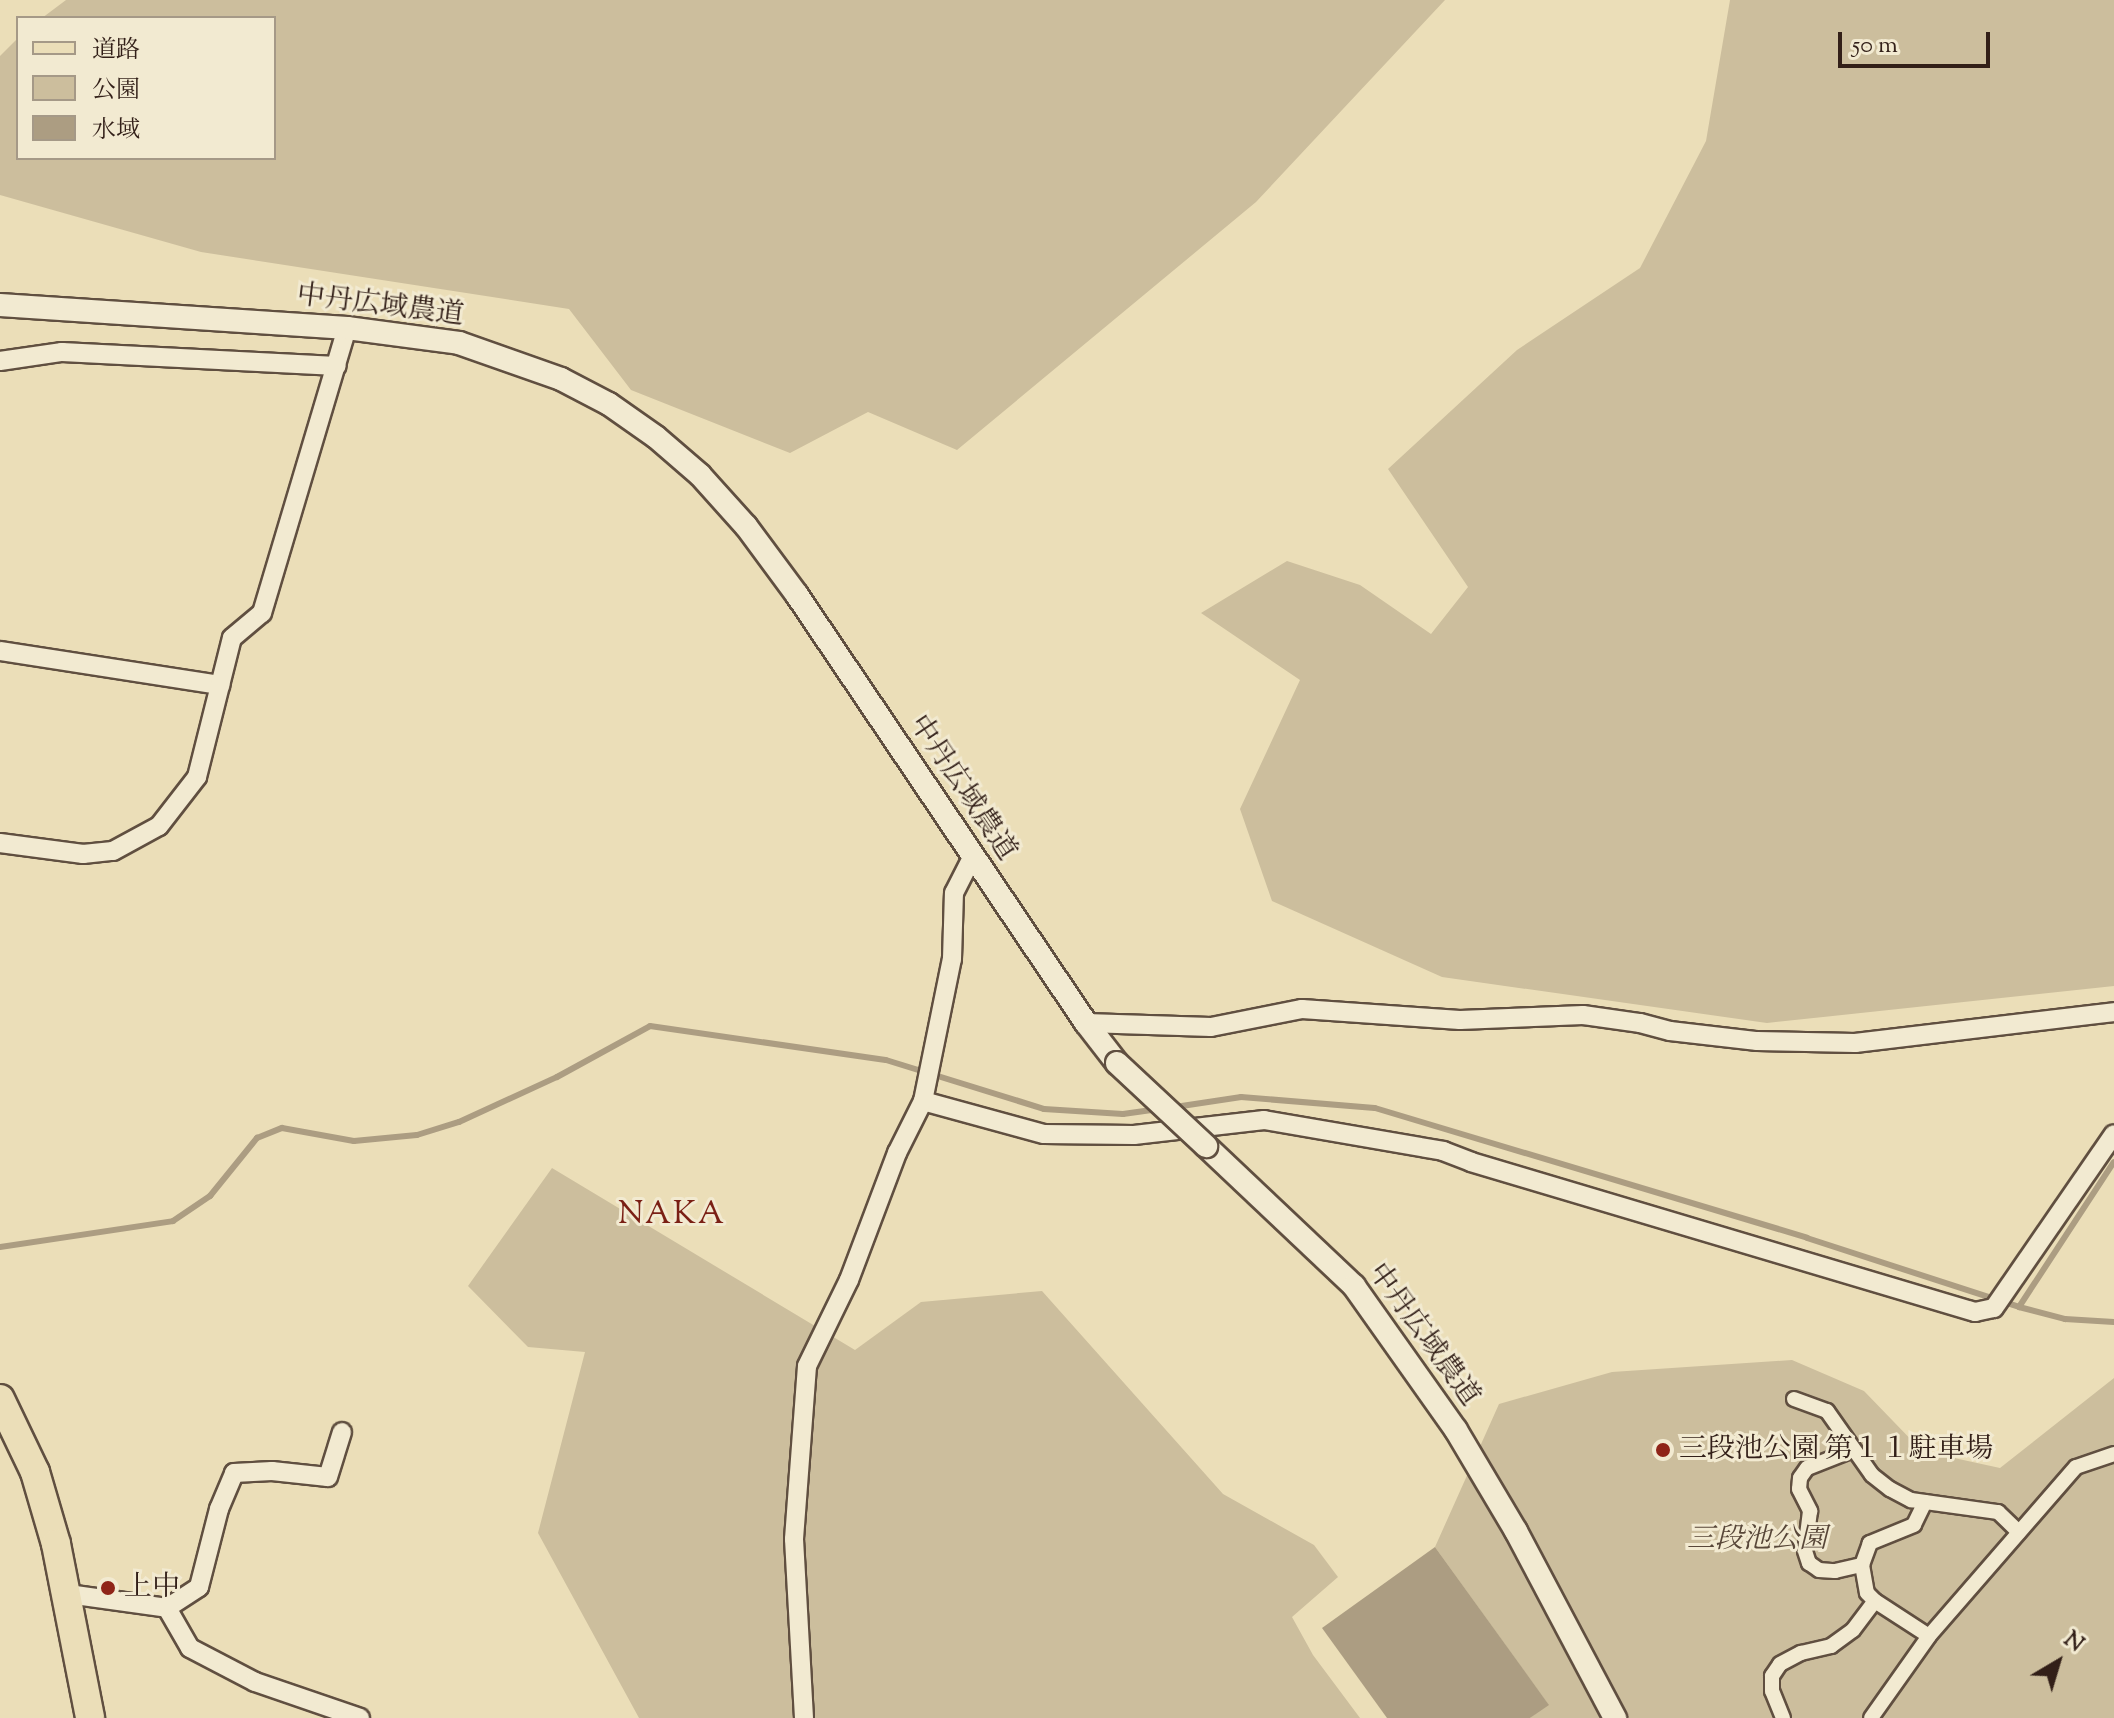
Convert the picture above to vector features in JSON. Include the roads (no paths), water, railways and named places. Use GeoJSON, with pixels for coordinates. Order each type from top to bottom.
{"type":"FeatureCollection","features":[{"type":"Feature","properties":{"kind":"main road"},"geometry":{"type":"LineString","coordinates":[[0,1399],[35,1472],[68,1594],[90,1718]]}},
{"type":"Feature","properties":{"kind":"street","name":"中丹広域農道"},"geometry":{"type":"LineString","coordinates":[[0,305],[347,328],[459,343],[561,379],[609,404],[656,437],[700,475],[755,538],[797,595],[972,858],[1117,1063],[1354,1286],[1456,1430],[1516,1531],[1615,1718]]}},
{"type":"Feature","properties":{"kind":"street"},"geometry":{"type":"LineString","coordinates":[[0,843],[83,854],[113,851],[159,826],[197,777],[232,638],[262,613],[347,328]]}},
{"type":"Feature","properties":{"kind":"street"},"geometry":{"type":"LineString","coordinates":[[0,361],[62,352],[337,366]]}},
{"type":"Feature","properties":{"kind":"street"},"geometry":{"type":"LineString","coordinates":[[0,651],[220,685]]}},
{"type":"Feature","properties":{"kind":"street"},"geometry":{"type":"LineString","coordinates":[[804,1718],[794,1539],[807,1366],[849,1280],[897,1153],[923,1101],[952,959],[954,893],[972,858]]}},
{"type":"Feature","properties":{"kind":"street"},"geometry":{"type":"LineString","coordinates":[[1086,1023],[1211,1027],[1302,1009],[1460,1020],[1583,1015],[1640,1023],[1670,1031],[1757,1041],[1855,1043],[2114,1012]]}},
{"type":"Feature","properties":{"kind":"street"},"geometry":{"type":"LineString","coordinates":[[923,1101],[1044,1134],[1134,1135],[1264,1120],[1443,1151],[1975,1312],[1994,1308],[2114,1134]]}},
{"type":"Feature","properties":{"kind":"street"},"geometry":{"type":"LineString","coordinates":[[1794,1399],[1827,1411],[1872,1475],[1890,1489],[1911,1500],[1998,1512],[2019,1532]]}},
{"type":"Feature","properties":{"kind":"street"},"geometry":{"type":"LineString","coordinates":[[68,1594],[167,1608],[199,1587],[219,1509],[234,1473],[272,1471],[328,1477],[342,1432]]}},
{"type":"Feature","properties":{"kind":"street"},"geometry":{"type":"LineString","coordinates":[[1853,1450],[1807,1468],[1800,1478],[1799,1489],[1810,1511],[1805,1551],[1809,1563],[1819,1570],[1868,1572]]}},
{"type":"Feature","properties":{"kind":"street"},"geometry":{"type":"LineString","coordinates":[[1871,1718],[1929,1636],[2076,1467],[2114,1454]]}},
{"type":"Feature","properties":{"kind":"street"},"geometry":{"type":"LineString","coordinates":[[1925,1502],[1914,1525],[1870,1543],[1867,1593],[1929,1636]]}},
{"type":"Feature","properties":{"kind":"street"},"geometry":{"type":"LineString","coordinates":[[1783,1718],[1772,1691],[1772,1676],[1780,1664],[1801,1653],[1831,1646],[1853,1630],[1875,1601]]}},
{"type":"Feature","properties":{"kind":"street"},"geometry":{"type":"LineString","coordinates":[[167,1608],[190,1648],[255,1682],[360,1718]]}},
{"type":"Feature","properties":{"kind":"water"},"geometry":{"type":"Polygon","coordinates":[[[1435,1547],[1549,1705],[1530,1718],[1387,1718],[1322,1628],[1435,1547]]]}},
{"type":"Feature","properties":{"kind":"waterway"},"geometry":{"type":"LineString","coordinates":[[0,1247],[173,1221],[210,1196],[257,1138],[282,1128],[354,1141],[417,1135],[459,1122],[557,1077],[650,1026],[886,1060],[1044,1109],[1123,1114],[1159,1109]]}},
{"type":"Feature","properties":{"kind":"waterway"},"geometry":{"type":"LineString","coordinates":[[1175,1107],[1241,1097],[1375,1108],[1807,1238],[2019,1307],[2065,1319],[2114,1322]]}},
{"type":"Feature","properties":{"kind":"waterway"},"geometry":{"type":"LineString","coordinates":[[2019,1307],[2114,1162]]}},
{"type":"Feature","properties":{"kind":"place","name":"三段池公園 第１１駐車場"},"geometry":{"type":"Point","coordinates":[1663,1450]}},
{"type":"Feature","properties":{"kind":"place","name":"上中"},"geometry":{"type":"Point","coordinates":[108,1588]}},
{"type":"Feature","properties":{"kind":"district","name":"NAKA"},"geometry":{"type":"Point","coordinates":[672,1215]}},
{"type":"Feature","properties":{"kind":"park label","name":"三段池公園"},"geometry":{"type":"Point","coordinates":[1757,1540]}}]}
